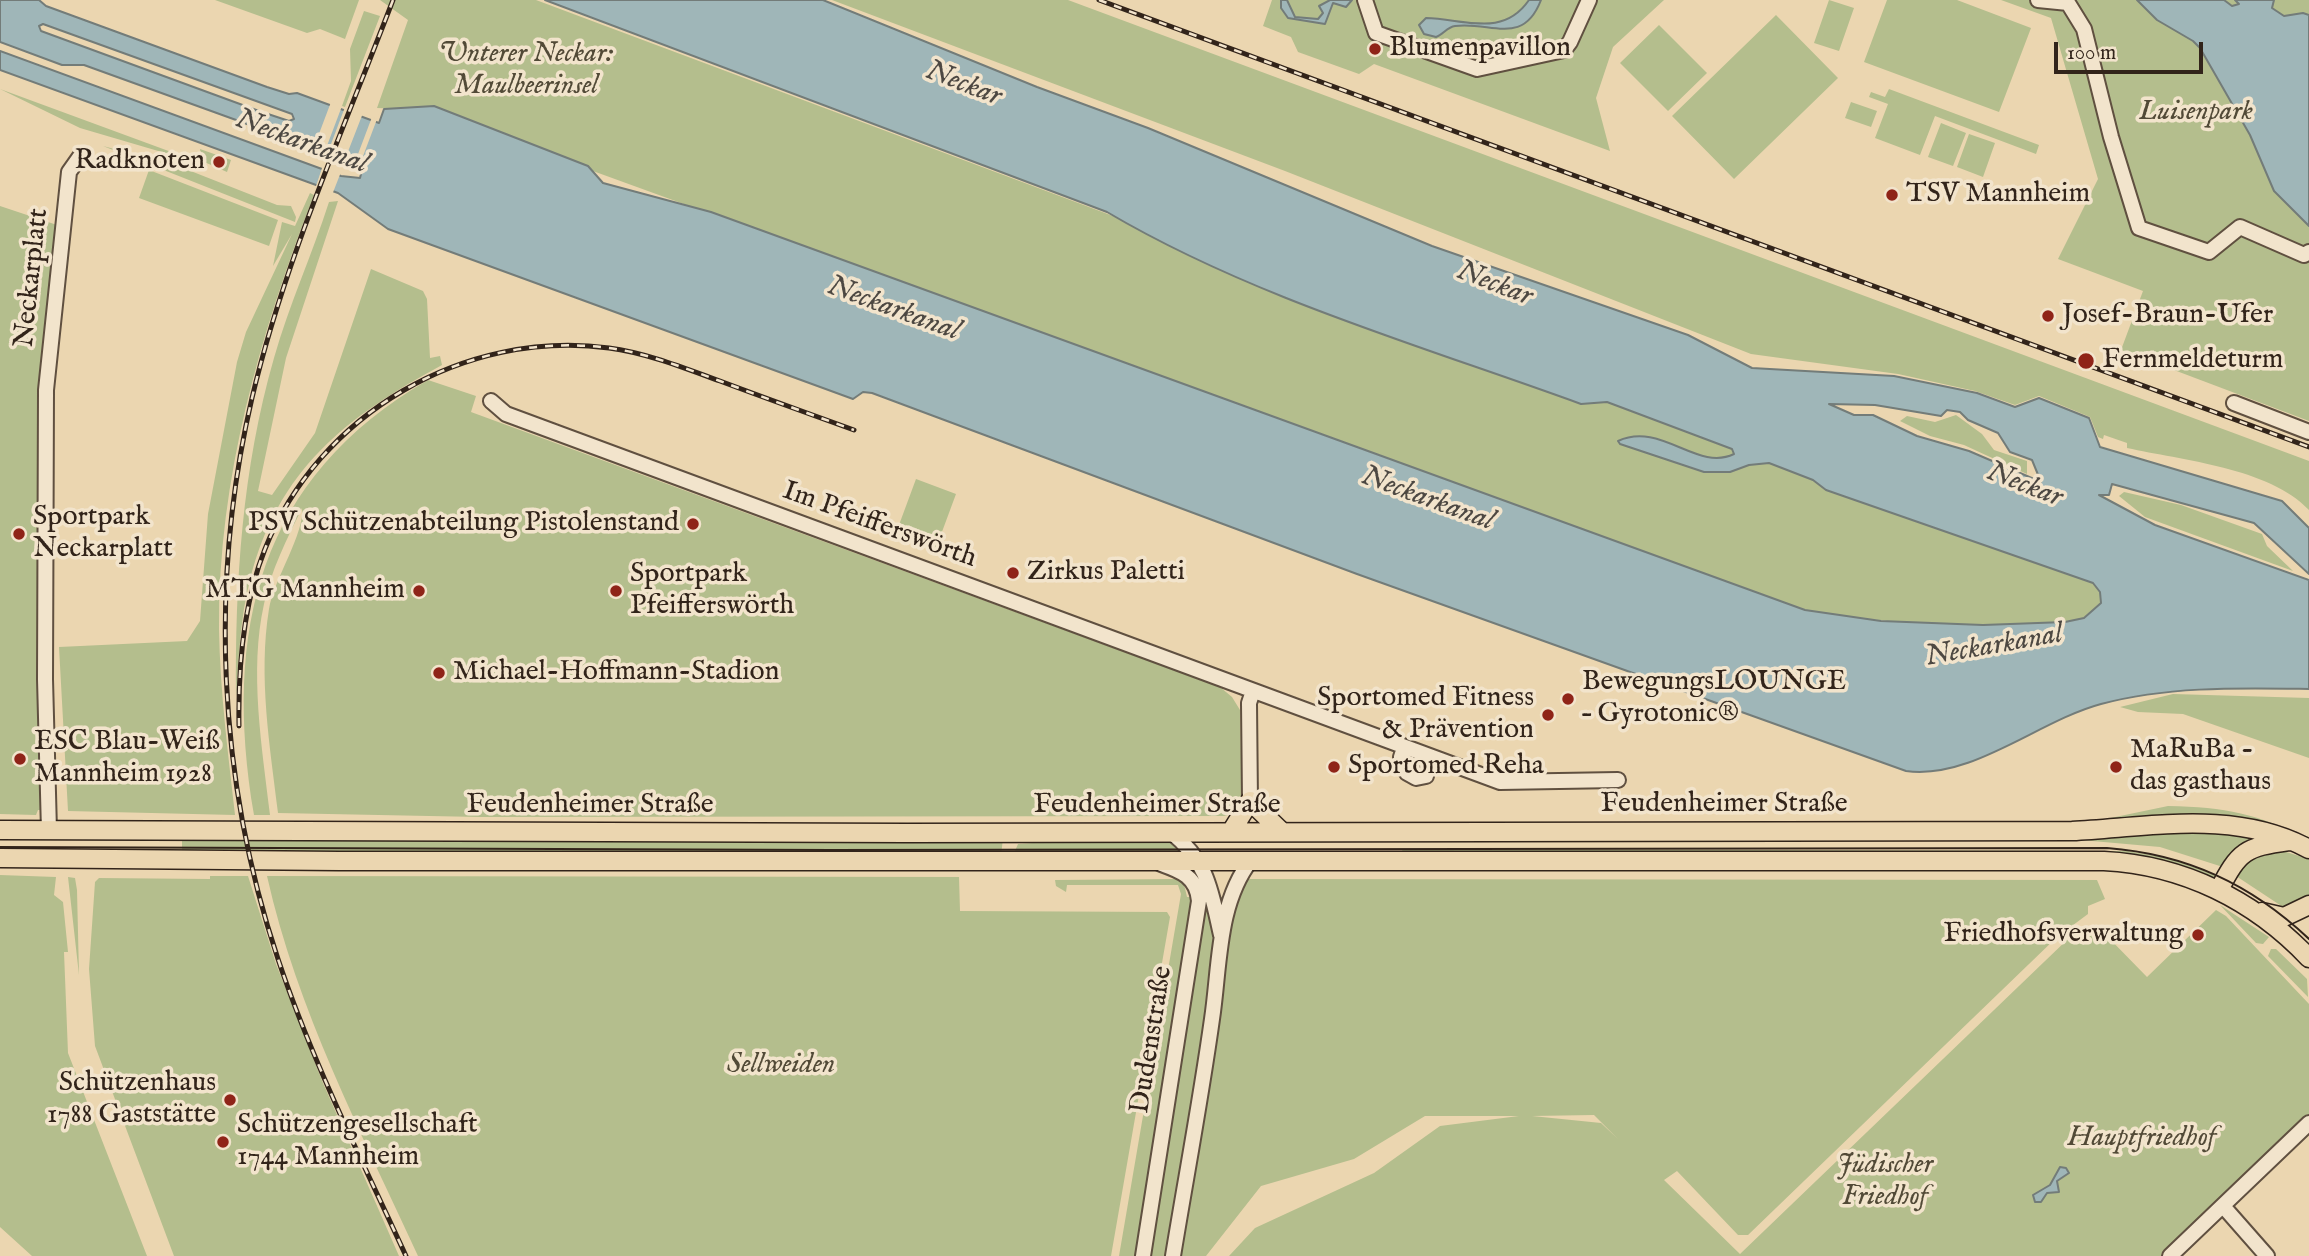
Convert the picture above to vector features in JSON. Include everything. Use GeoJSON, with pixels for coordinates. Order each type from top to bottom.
{"type":"FeatureCollection","features":[{"type":"Feature","properties":{"kind":"main road"},"geometry":{"type":"LineString","coordinates":[[1231,832],[1250,801],[1282,832]]}},
{"type":"Feature","properties":{"kind":"main road","name":"Feudenheimer Straße"},"geometry":{"type":"LineString","coordinates":[[0,830],[1030,833],[2058,831],[2207,823],[2266,830],[2309,849]]}},
{"type":"Feature","properties":{"kind":"main road"},"geometry":{"type":"LineString","coordinates":[[161,861],[177,848],[175,832]]}},
{"type":"Feature","properties":{"kind":"main road"},"geometry":{"type":"LineString","coordinates":[[1376,860],[1395,850],[1397,843],[1393,832]]}},
{"type":"Feature","properties":{"kind":"main road"},"geometry":{"type":"LineString","coordinates":[[1012,861],[1009,845],[1030,833]]}},
{"type":"Feature","properties":{"kind":"main road"},"geometry":{"type":"LineString","coordinates":[[2219,890],[2230,866],[2243,853],[2261,845],[2293,840]]}},
{"type":"Feature","properties":{"kind":"main road","name":"Feudenheimer Straße"},"geometry":{"type":"LineString","coordinates":[[0,858],[161,861],[2068,859],[2125,862],[2176,872],[2219,890],[2255,911]]}},
{"type":"Feature","properties":{"kind":"main road"},"geometry":{"type":"LineString","coordinates":[[2255,911],[2284,917],[2309,905]]}},
{"type":"Feature","properties":{"kind":"main road"},"geometry":{"type":"LineString","coordinates":[[2255,911],[2309,958]]}},
{"type":"Feature","properties":{"kind":"street"},"geometry":{"type":"LineString","coordinates":[[1366,0],[1376,33],[1477,69],[1564,50],[1589,0]]}},
{"type":"Feature","properties":{"kind":"street"},"geometry":{"type":"LineString","coordinates":[[2038,0],[2068,3],[2084,29],[2139,228],[2209,252],[2240,227],[2304,255],[2309,251]]}},
{"type":"Feature","properties":{"kind":"street","name":"Neckarplatt"},"geometry":{"type":"LineString","coordinates":[[42,831],[46,390],[69,172],[81,155]]}},
{"type":"Feature","properties":{"kind":"street","name":"Im Pfeifferswörth"},"geometry":{"type":"LineString","coordinates":[[491,401],[506,414],[1500,782],[1618,780]]}},
{"type":"Feature","properties":{"kind":"street"},"geometry":{"type":"LineString","coordinates":[[2234,404],[2309,432]]}},
{"type":"Feature","properties":{"kind":"street"},"geometry":{"type":"LineString","coordinates":[[1250,801],[1249,703],[1252,691]]}},
{"type":"Feature","properties":{"kind":"street"},"geometry":{"type":"LineString","coordinates":[[1404,748],[1401,757],[1407,773],[1416,778],[1426,776],[1430,757]]}},
{"type":"Feature","properties":{"kind":"street"},"geometry":{"type":"LineString","coordinates":[[1171,832],[1199,860]]}},
{"type":"Feature","properties":{"kind":"street","name":"Dudenstraße"},"geometry":{"type":"LineString","coordinates":[[1143,1256],[1199,901],[1198,891],[1185,874],[1150,860]]}},
{"type":"Feature","properties":{"kind":"street","name":"Dudenstraße"},"geometry":{"type":"LineString","coordinates":[[1199,860],[1210,887],[1222,939]]}},
{"type":"Feature","properties":{"kind":"street","name":"Dudenstraße"},"geometry":{"type":"LineString","coordinates":[[1173,1256],[1212,1019],[1222,939],[1233,890],[1251,860]]}},
{"type":"Feature","properties":{"kind":"street"},"geometry":{"type":"LineString","coordinates":[[2170,1256],[2309,1123]]}},
{"type":"Feature","properties":{"kind":"street"},"geometry":{"type":"LineString","coordinates":[[2223,1206],[2267,1256]]}},
{"type":"Feature","properties":{"kind":"green space"},"geometry":{"type":"Polygon","coordinates":[[[215,0],[359,0],[345,39],[320,29],[307,33],[215,0]]]}},
{"type":"Feature","properties":{"kind":"green space","name":"Unterer Neckar: Maulbeerinsel"},"geometry":{"type":"Polygon","coordinates":[[[380,0],[536,0],[2096,584],[2101,590],[2101,611],[2079,623],[1944,626],[1812,614],[425,110],[377,108],[408,20],[380,0]]]}},
{"type":"Feature","properties":{"kind":"green space"},"geometry":{"type":"Polygon","coordinates":[[[832,0],[1068,0],[2309,461],[2309,510],[2272,484],[2249,475],[2127,448],[2127,443],[2104,435],[2103,439],[2098,437],[2090,417],[2039,396],[2015,405],[1975,391],[1898,374],[1751,354],[1285,171],[832,0]]]}},
{"type":"Feature","properties":{"kind":"green space"},"geometry":{"type":"Polygon","coordinates":[[[1272,0],[1664,0],[1613,47],[1596,98],[1610,151],[1374,64],[1359,74],[1298,52],[1291,37],[1263,26],[1272,0]]]}},
{"type":"Feature","properties":{"kind":"green space"},"geometry":{"type":"Polygon","coordinates":[[[1829,0],[1854,8],[1839,51],[1814,43],[1829,0]]]}},
{"type":"Feature","properties":{"kind":"green space"},"geometry":{"type":"Polygon","coordinates":[[[1887,0],[1957,0],[2031,28],[1999,112],[1864,62],[1887,0]]]}},
{"type":"Feature","properties":{"kind":"green space","name":"Luisenpark"},"geometry":{"type":"Polygon","coordinates":[[[2001,0],[2309,0],[2309,421],[2121,350],[2143,291],[2058,259],[2098,179],[2051,18],[2001,0]]]}},
{"type":"Feature","properties":{"kind":"green space"},"geometry":{"type":"Polygon","coordinates":[[[364,11],[380,16],[345,107],[342,106],[351,81],[350,49],[364,11]]]}},
{"type":"Feature","properties":{"kind":"green space"},"geometry":{"type":"Polygon","coordinates":[[[1776,15],[1838,78],[1734,179],[1672,116],[1776,15]]]}},
{"type":"Feature","properties":{"kind":"green space"},"geometry":{"type":"Polygon","coordinates":[[[1659,25],[1707,73],[1668,111],[1620,63],[1659,25]]]}},
{"type":"Feature","properties":{"kind":"green space"},"geometry":{"type":"Polygon","coordinates":[[[0,89],[174,153],[182,158],[80,128],[0,89]]]}},
{"type":"Feature","properties":{"kind":"green space"},"geometry":{"type":"Polygon","coordinates":[[[1889,89],[2039,145],[2036,154],[1935,116],[1920,155],[1875,138],[1888,104],[1869,97],[1871,92],[1885,97],[1889,89]]]}},
{"type":"Feature","properties":{"kind":"green space"},"geometry":{"type":"Polygon","coordinates":[[[1851,102],[1877,111],[1871,127],[1845,118],[1851,102]]]}},
{"type":"Feature","properties":{"kind":"green space"},"geometry":{"type":"Polygon","coordinates":[[[1941,123],[1966,133],[1953,166],[1928,157],[1941,123]]]}},
{"type":"Feature","properties":{"kind":"green space"},"geometry":{"type":"Polygon","coordinates":[[[1969,134],[1995,143],[1983,177],[1957,167],[1969,134]]]}},
{"type":"Feature","properties":{"kind":"green space"},"geometry":{"type":"Polygon","coordinates":[[[103,146],[178,166],[277,205],[291,206],[296,217],[295,222],[103,146]]]}},
{"type":"Feature","properties":{"kind":"green space"},"geometry":{"type":"Polygon","coordinates":[[[200,149],[231,160],[227,172],[202,161],[200,149]]]}},
{"type":"Feature","properties":{"kind":"green space"},"geometry":{"type":"Polygon","coordinates":[[[149,170],[278,220],[269,246],[139,198],[149,170]]]}},
{"type":"Feature","properties":{"kind":"green space"},"geometry":{"type":"Polygon","coordinates":[[[310,193],[314,195],[276,300],[246,408],[226,517],[219,629],[235,815],[68,811],[59,647],[187,641],[200,621],[208,514],[237,362],[246,332],[292,234],[273,266],[282,222],[295,226],[310,193]]]}},
{"type":"Feature","properties":{"kind":"green space"},"geometry":{"type":"Polygon","coordinates":[[[338,201],[286,358],[258,491],[272,495],[315,433],[371,269],[423,291],[427,299],[430,358],[440,356],[442,365],[375,405],[346,427],[320,450],[278,507],[262,541],[250,580],[240,638],[236,697],[239,568],[254,442],[274,358],[287,319],[329,202],[338,201]]]}},
{"type":"Feature","properties":{"kind":"green space","name":"Sportpark Neckarplatt"},"geometry":{"type":"Polygon","coordinates":[[[0,206],[57,225],[38,423],[38,646],[43,810],[38,810],[36,815],[0,814],[0,206]]]}},
{"type":"Feature","properties":{"kind":"green space","name":"Sportpark Pfeifferswörth"},"geometry":{"type":"Polygon","coordinates":[[[428,380],[476,396],[471,412],[1220,687],[1232,697],[1240,710],[1242,800],[1233,814],[1224,816],[480,817],[278,813],[266,711],[266,635],[272,597],[299,530],[302,508],[280,555],[264,604],[257,656],[257,682],[270,815],[254,815],[246,748],[244,683],[251,622],[266,565],[290,512],[325,463],[370,419],[428,380]]]}},
{"type":"Feature","properties":{"kind":"green space"},"geometry":{"type":"Polygon","coordinates":[[[1956,415],[1982,434],[1994,450],[2027,461],[2027,474],[1964,445],[1930,436],[1900,421],[1907,416],[1935,422],[1956,415]]]}},
{"type":"Feature","properties":{"kind":"green space"},"geometry":{"type":"Polygon","coordinates":[[[916,479],[956,494],[936,548],[896,533],[916,479]]]}},
{"type":"Feature","properties":{"kind":"green space"},"geometry":{"type":"Polygon","coordinates":[[[2124,492],[2181,505],[2262,534],[2267,546],[2293,571],[2145,517],[2119,496],[2124,492]]]}},
{"type":"Feature","properties":{"kind":"green space"},"geometry":{"type":"Polygon","coordinates":[[[2173,694],[2309,698],[2309,758],[2183,714],[2138,712],[2120,707],[2173,694]]]}},
{"type":"Feature","properties":{"kind":"green space"},"geometry":{"type":"Polygon","coordinates":[[[2168,806],[2224,810],[2257,818],[2290,830],[2309,839],[2309,842],[2256,822],[2229,818],[2176,818],[2083,825],[2016,823],[2101,820],[2168,806]]]}},
{"type":"Feature","properties":{"kind":"green space"},"geometry":{"type":"Polygon","coordinates":[[[2210,828],[2270,838],[2223,867],[2160,847],[2081,840],[1403,842],[1403,838],[2210,828]]]}},
{"type":"Feature","properties":{"kind":"green space"},"geometry":{"type":"Polygon","coordinates":[[[1003,838],[1001,856],[182,856],[182,839],[1003,838]]]}},
{"type":"Feature","properties":{"kind":"green space"},"geometry":{"type":"Polygon","coordinates":[[[1105,838],[1167,841],[1187,854],[1018,855],[1015,851],[1018,844],[1105,838]]]}},
{"type":"Feature","properties":{"kind":"green space"},"geometry":{"type":"Polygon","coordinates":[[[2273,848],[2309,859],[2309,901],[2289,911],[2233,874],[2239,864],[2273,848]]]}},
{"type":"Feature","properties":{"kind":"green space"},"geometry":{"type":"Polygon","coordinates":[[[1403,849],[2128,851],[2173,859],[2218,876],[2215,882],[2182,868],[1400,855],[1403,849]]]}},
{"type":"Feature","properties":{"kind":"green space"},"geometry":{"type":"Polygon","coordinates":[[[0,875],[56,877],[54,895],[63,902],[68,952],[64,952],[68,1053],[147,1256],[32,1256],[0,1227],[0,875]]]}},
{"type":"Feature","properties":{"kind":"green space","name":"Schützengesellschaft 1744 Mannheim"},"geometry":{"type":"Polygon","coordinates":[[[210,876],[248,876],[276,964],[323,1083],[399,1256],[174,1256],[95,1046],[89,969],[95,882],[99,878],[210,879],[210,876]]]}},
{"type":"Feature","properties":{"kind":"green space","name":"Sellweiden"},"geometry":{"type":"Polygon","coordinates":[[[267,876],[959,877],[960,911],[1167,912],[1170,917],[1111,1256],[418,1256],[332,1070],[295,974],[267,876]]]}},
{"type":"Feature","properties":{"kind":"green space"},"geometry":{"type":"Polygon","coordinates":[[[68,877],[75,878],[77,890],[79,975],[68,877]]]}},
{"type":"Feature","properties":{"kind":"green space"},"geometry":{"type":"Polygon","coordinates":[[[1178,879],[1184,884],[1187,897],[1238,897],[1243,879],[2097,880],[2105,899],[2088,906],[2088,914],[2057,937],[1748,1235],[1738,1235],[1677,1171],[1664,1180],[1740,1254],[2070,937],[2086,930],[2103,932],[2147,977],[2216,910],[2226,916],[2309,1004],[2309,1116],[2162,1256],[1229,1256],[1255,1228],[1374,1173],[1440,1126],[1519,1116],[1425,1116],[1354,1159],[1261,1186],[1206,1256],[1119,1256],[1181,894],[1178,885],[1067,885],[1066,892],[1056,886],[1055,880],[1178,879]],[[1594,1115],[1532,1116],[1601,1123],[1618,1139],[1594,1115]]]}},
{"type":"Feature","properties":{"kind":"green space"},"geometry":{"type":"Polygon","coordinates":[[[2220,905],[2269,937],[2263,944],[2256,943],[2220,905]]]}},
{"type":"Feature","properties":{"kind":"green space"},"geometry":{"type":"Polygon","coordinates":[[[2271,949],[2276,949],[2307,979],[2308,997],[2268,956],[2271,949]]]}},
{"type":"Feature","properties":{"kind":"water"},"geometry":{"type":"Polygon","coordinates":[[[0,0],[39,0],[46,6],[267,87],[289,94],[297,93],[379,123],[384,109],[434,106],[588,166],[603,183],[711,212],[1805,610],[1881,621],[1983,625],[2065,622],[2084,618],[2101,603],[2100,592],[2093,583],[1826,490],[1813,480],[1769,463],[1749,465],[1730,472],[1704,472],[1620,444],[1618,441],[1649,437],[1706,457],[1720,458],[1734,454],[1732,449],[1607,402],[1581,404],[1339,318],[1220,270],[1107,212],[545,0],[823,0],[1037,87],[1148,128],[1432,246],[1688,335],[1752,368],[1894,376],[1977,393],[2015,407],[2039,398],[2089,418],[2100,447],[2282,501],[2309,528],[2309,574],[2254,523],[2112,484],[2109,495],[2099,495],[2155,525],[2309,580],[2309,689],[2204,689],[2127,698],[2077,712],[2005,747],[1955,767],[1906,771],[1357,574],[872,393],[863,392],[853,399],[388,229],[338,193],[0,70],[0,51],[341,176],[360,178],[362,170],[279,139],[272,133],[84,65],[62,65],[0,42],[0,0]],[[43,24],[39,26],[41,31],[259,111],[289,121],[294,119],[292,114],[43,24]],[[1829,404],[1854,415],[1873,415],[1917,436],[1969,451],[2041,482],[2032,460],[2010,452],[1998,433],[1968,420],[1960,412],[1947,410],[1941,416],[1875,405],[1829,404]]]}},
{"type":"Feature","properties":{"kind":"water"},"geometry":{"type":"Polygon","coordinates":[[[1281,0],[1287,0],[1295,17],[1318,19],[1323,13],[1319,6],[1330,0],[1352,0],[1346,7],[1333,3],[1325,24],[1288,18],[1281,8],[1281,0]]]}},
{"type":"Feature","properties":{"kind":"water"},"geometry":{"type":"Polygon","coordinates":[[[1529,0],[1541,0],[1534,14],[1515,28],[1455,26],[1436,37],[1424,34],[1419,25],[1426,18],[1495,23],[1519,12],[1529,0]]]}},
{"type":"Feature","properties":{"kind":"water"},"geometry":{"type":"Polygon","coordinates":[[[2137,0],[2224,0],[2232,6],[2239,4],[2235,0],[2274,0],[2272,8],[2284,16],[2303,13],[2309,15],[2309,226],[2274,191],[2250,135],[2200,48],[2157,20],[2137,0]]]}},
{"type":"Feature","properties":{"kind":"water"},"geometry":{"type":"Polygon","coordinates":[[[2060,1167],[2066,1168],[2069,1173],[2057,1181],[2059,1192],[2047,1193],[2041,1202],[2035,1202],[2033,1195],[2050,1185],[2060,1167]]]}},
{"type":"Feature","properties":{"kind":"pier"},"geometry":{"type":"Polygon","coordinates":[[[331,102],[342,106],[322,159],[311,155],[331,102]]]}},
{"type":"Feature","properties":{"kind":"pier"},"geometry":{"type":"Polygon","coordinates":[[[382,106],[357,172],[352,170],[372,117],[377,119],[382,106]]]}},
{"type":"Feature","properties":{"kind":"pier"},"geometry":{"type":"Polygon","coordinates":[[[345,107],[363,113],[342,167],[325,160],[345,107]]]}},
{"type":"Feature","properties":{"kind":"pier"},"geometry":{"type":"Polygon","coordinates":[[[323,165],[341,172],[332,195],[315,189],[323,165]]]}},
{"type":"Feature","properties":{"kind":"tram line"},"geometry":{"type":"LineString","coordinates":[[0,847],[832,850],[2107,848],[2164,857],[2216,875],[2264,902],[2309,939]]}},
{"type":"Feature","properties":{"kind":"railway"},"geometry":{"type":"LineString","coordinates":[[393,0],[297,247],[265,347],[252,398],[238,468],[229,538],[226,680],[232,751],[243,822],[258,891],[278,959],[306,1035],[406,1256]]}},
{"type":"Feature","properties":{"kind":"railway"},"geometry":{"type":"LineString","coordinates":[[1099,0],[2309,447]]}},
{"type":"Feature","properties":{"kind":"railway"},"geometry":{"type":"LineString","coordinates":[[239,726],[243,636],[265,549],[289,501],[321,458],[359,421],[403,391],[451,368],[502,352],[555,346],[609,348],[665,362],[854,430]]}},
{"type":"Feature","properties":{"kind":"place","name":"Blumenpavillon"},"geometry":{"type":"Point","coordinates":[1375,49]}},
{"type":"Feature","properties":{"kind":"place","name":"Radknoten"},"geometry":{"type":"Point","coordinates":[219,162]}},
{"type":"Feature","properties":{"kind":"place","name":"TSV Mannheim"},"geometry":{"type":"Point","coordinates":[1892,195]}},
{"type":"Feature","properties":{"kind":"place","name":"Josef-Braun-Ufer"},"geometry":{"type":"Point","coordinates":[2048,316]}},
{"type":"Feature","properties":{"kind":"place","name":"Fernmeldeturm"},"geometry":{"type":"Point","coordinates":[2086,361]}},
{"type":"Feature","properties":{"kind":"place","name":"PSV Schützenabteilung Pistolenstand"},"geometry":{"type":"Point","coordinates":[693,524]}},
{"type":"Feature","properties":{"kind":"place","name":"Sportpark Neckarplatt"},"geometry":{"type":"Point","coordinates":[19,534]}},
{"type":"Feature","properties":{"kind":"place","name":"Zirkus Paletti"},"geometry":{"type":"Point","coordinates":[1013,573]}},
{"type":"Feature","properties":{"kind":"place","name":"MTG Mannheim"},"geometry":{"type":"Point","coordinates":[419,591]}},
{"type":"Feature","properties":{"kind":"place","name":"Sportpark Pfeifferswörth"},"geometry":{"type":"Point","coordinates":[616,591]}},
{"type":"Feature","properties":{"kind":"place","name":"Michael-Hoffmann-Stadion"},"geometry":{"type":"Point","coordinates":[439,673]}},
{"type":"Feature","properties":{"kind":"place","name":"BewegungsLOUNGE – Gyrotonic®"},"geometry":{"type":"Point","coordinates":[1568,699]}},
{"type":"Feature","properties":{"kind":"place","name":"Sportomed Fitness & Prävention"},"geometry":{"type":"Point","coordinates":[1548,715]}},
{"type":"Feature","properties":{"kind":"place","name":"ESC Blau-Weiß Mannheim 1928"},"geometry":{"type":"Point","coordinates":[20,759]}},
{"type":"Feature","properties":{"kind":"place","name":"Sportomed Reha"},"geometry":{"type":"Point","coordinates":[1334,767]}},
{"type":"Feature","properties":{"kind":"place","name":"MaRuBa - das gasthaus"},"geometry":{"type":"Point","coordinates":[2116,767]}},
{"type":"Feature","properties":{"kind":"place","name":"Friedhofsverwaltung"},"geometry":{"type":"Point","coordinates":[2198,935]}},
{"type":"Feature","properties":{"kind":"place","name":"Schützenhaus 1788 Gaststätte"},"geometry":{"type":"Point","coordinates":[230,1100]}},
{"type":"Feature","properties":{"kind":"place","name":"Schützengesellschaft 1744 Mannheim"},"geometry":{"type":"Point","coordinates":[223,1142]}},
{"type":"Feature","properties":{"kind":"water label","name":"Neckar"},"geometry":{"type":"Point","coordinates":[963,85]}},
{"type":"Feature","properties":{"kind":"water label","name":"Neckarkanal"},"geometry":{"type":"Point","coordinates":[301,143]}},
{"type":"Feature","properties":{"kind":"water label","name":"Neckar"},"geometry":{"type":"Point","coordinates":[1494,285]}},
{"type":"Feature","properties":{"kind":"water label","name":"Neckarkanal"},"geometry":{"type":"Point","coordinates":[893,310]}},
{"type":"Feature","properties":{"kind":"water label","name":"Neckar"},"geometry":{"type":"Point","coordinates":[2024,486]}},
{"type":"Feature","properties":{"kind":"water label","name":"Neckarkanal"},"geometry":{"type":"Point","coordinates":[1427,500]}},
{"type":"Feature","properties":{"kind":"water label","name":"Neckarkanal"},"geometry":{"type":"Point","coordinates":[1994,647]}},
{"type":"Feature","properties":{"kind":"park label","name":"Hauptfriedhof"},"geometry":{"type":"Point","coordinates":[2142,1139]}},
{"type":"Feature","properties":{"kind":"park label","name":"Jüdischer Friedhof"},"geometry":{"type":"Point","coordinates":[1885,1182]}}]}
